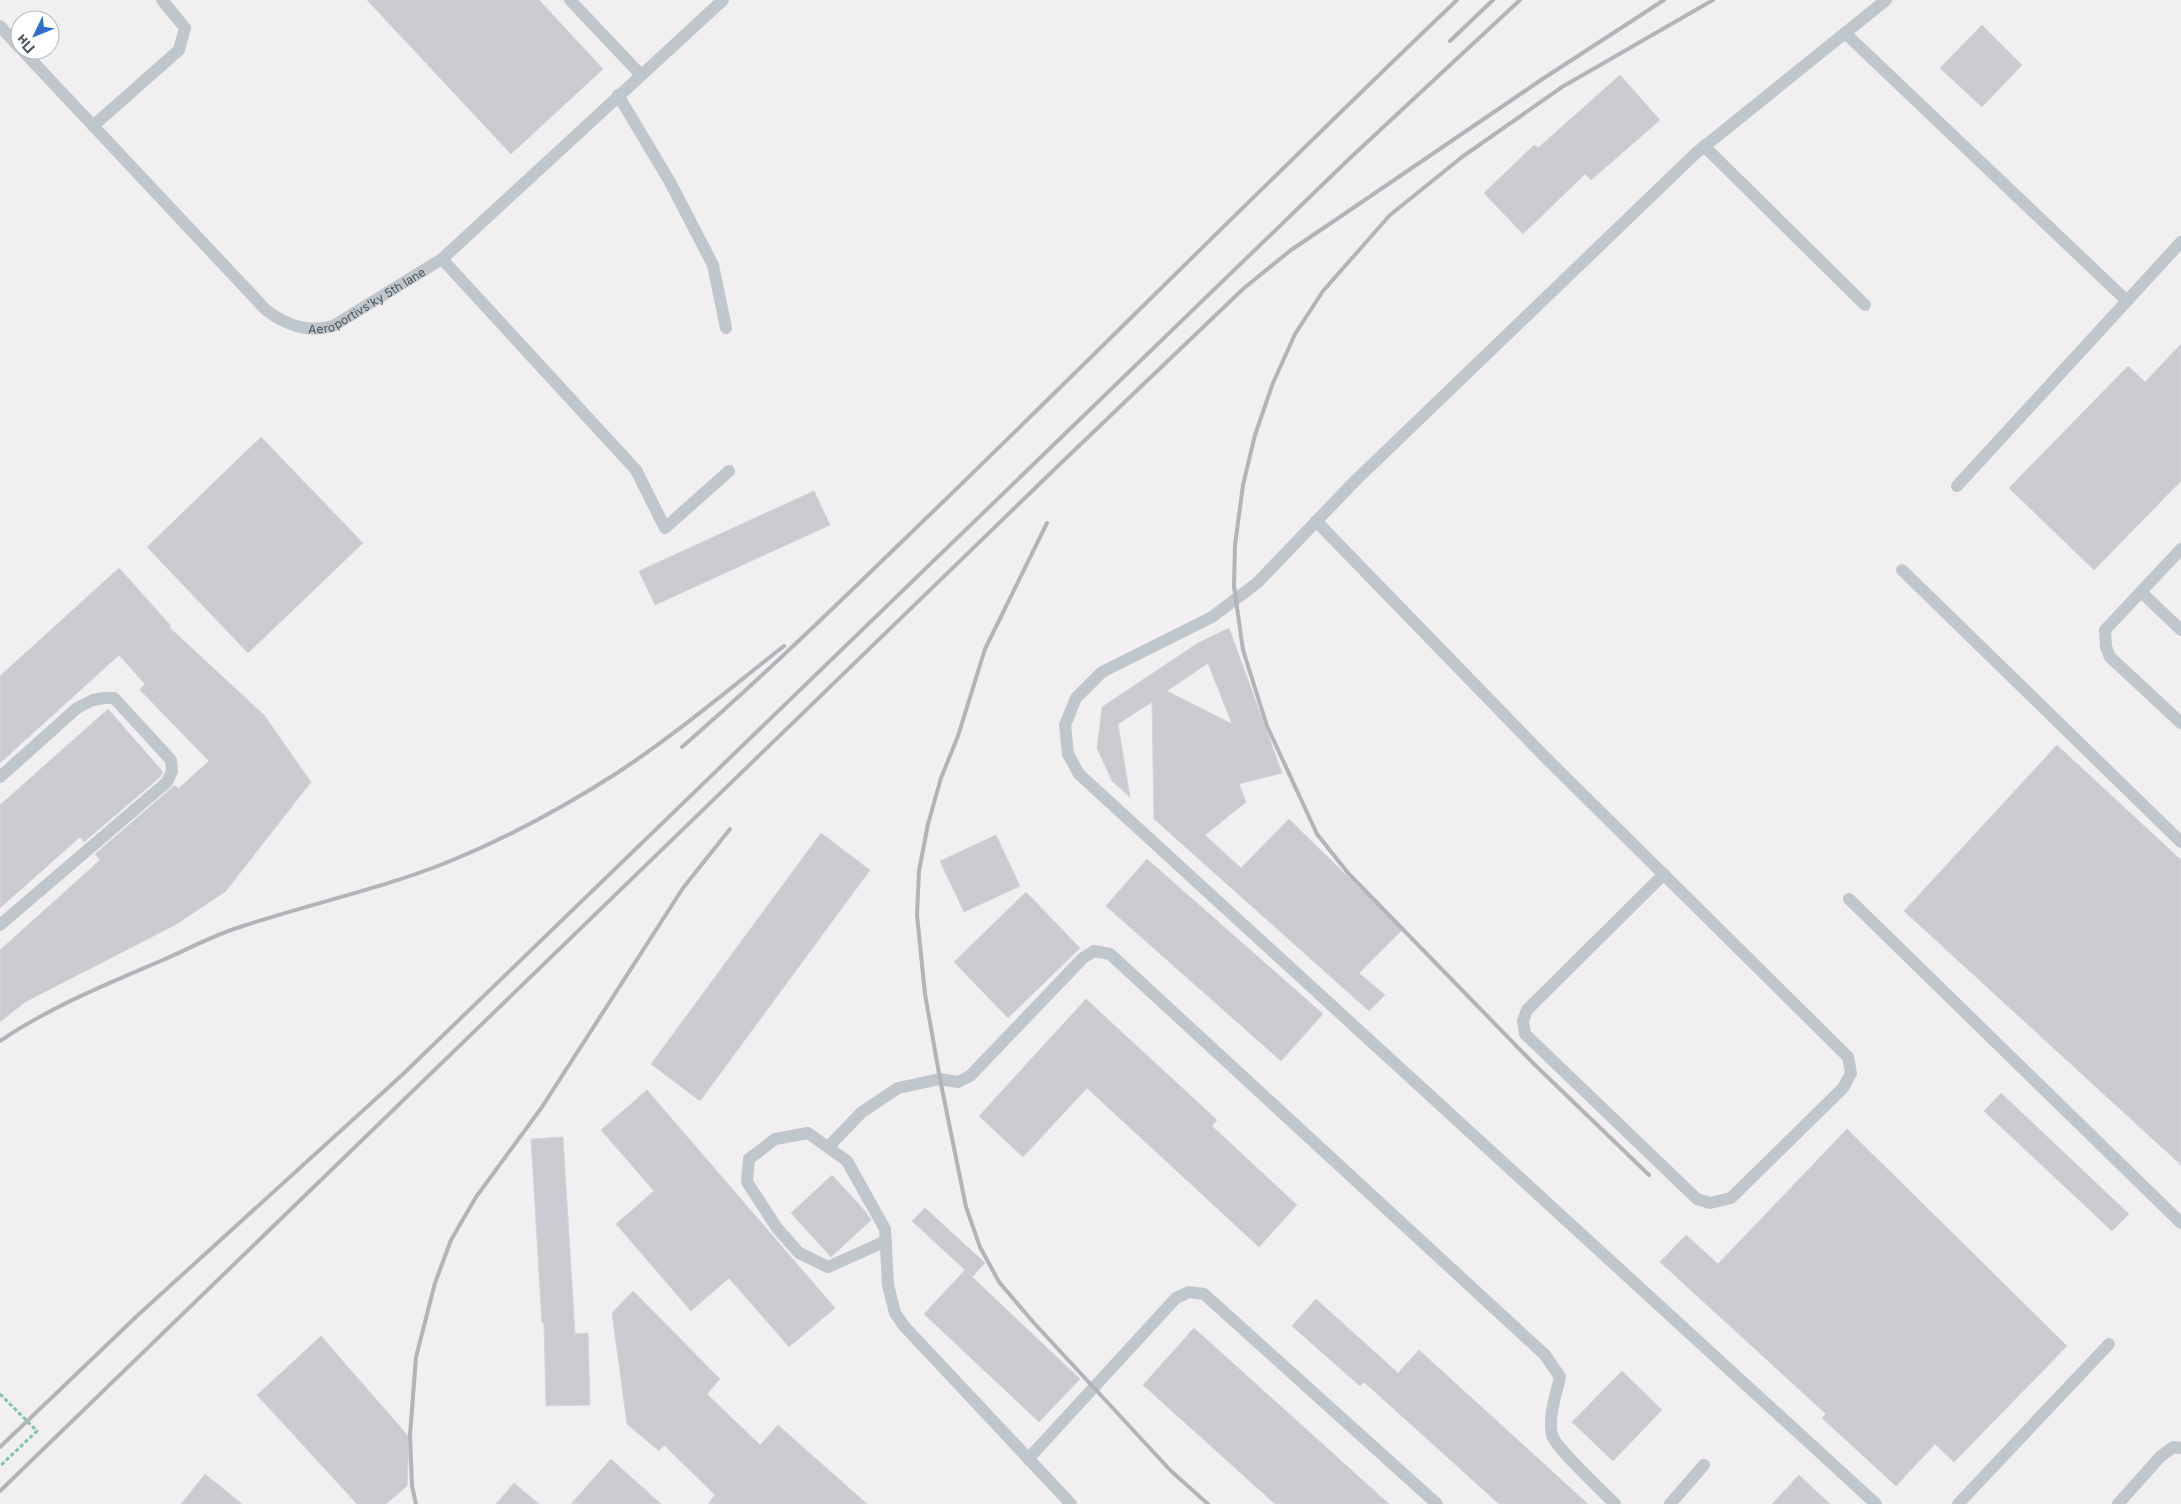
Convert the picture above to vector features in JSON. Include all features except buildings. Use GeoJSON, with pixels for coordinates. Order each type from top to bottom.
{"type":"FeatureCollection","features":[{"type":"Feature","properties":{"kind":"lane"},"geometry":{"type":"LineString","coordinates":[[93,126],[178,50],[185,28],[162,0]]}},
{"type":"Feature","properties":{"kind":"lane"},"geometry":{"type":"LineString","coordinates":[[570,0],[641,75]]}},
{"type":"Feature","properties":{"kind":"lane","name":"Aeroportivs'ky 5th lane"},"geometry":{"type":"LineString","coordinates":[[31,60],[266,310],[279,320],[296,327],[309,329],[333,326],[442,259],[723,0]]}},
{"type":"Feature","properties":{"kind":"lane"},"geometry":{"type":"LineString","coordinates":[[1876,1504],[1079,774],[1068,754],[1065,725],[1076,698],[1102,672],[1212,617],[1256,584],[1362,474],[1704,146],[1886,0]]}},
{"type":"Feature","properties":{"kind":"lane","name":"Aeroportivs'ky 5th lane"},"geometry":{"type":"LineString","coordinates":[[0,26],[10,37]]}},
{"type":"Feature","properties":{"kind":"lane"},"geometry":{"type":"LineString","coordinates":[[1845,32],[2127,301]]}},
{"type":"Feature","properties":{"kind":"lane"},"geometry":{"type":"LineString","coordinates":[[618,95],[670,182],[713,265],[726,328]]}},
{"type":"Feature","properties":{"kind":"lane"},"geometry":{"type":"LineString","coordinates":[[1704,146],[1865,306]]}},
{"type":"Feature","properties":{"kind":"lane"},"geometry":{"type":"LineString","coordinates":[[1957,486],[2181,242]]}},
{"type":"Feature","properties":{"kind":"lane"},"geometry":{"type":"LineString","coordinates":[[442,259],[636,470],[665,528],[729,471]]}},
{"type":"Feature","properties":{"kind":"lane"},"geometry":{"type":"LineString","coordinates":[[1316,521],[1544,756],[1664,874],[1848,1057],[1850,1073],[1843,1088],[1731,1198],[1710,1203],[1697,1199],[1525,1034],[1523,1021],[1527,1010],[1664,874]]}},
{"type":"Feature","properties":{"kind":"lane"},"geometry":{"type":"LineString","coordinates":[[2181,549],[2105,630],[2106,647],[2110,657],[2181,723]]}},
{"type":"Feature","properties":{"kind":"lane"},"geometry":{"type":"LineString","coordinates":[[1902,570],[2181,842]]}},
{"type":"Feature","properties":{"kind":"lane"},"geometry":{"type":"LineString","coordinates":[[2141,592],[2181,630]]}},
{"type":"Feature","properties":{"kind":"lane"},"geometry":{"type":"LineString","coordinates":[[0,777],[77,708],[93,700],[104,698],[114,698],[171,760],[172,771],[166,782],[0,925]]}},
{"type":"Feature","properties":{"kind":"lane"},"geometry":{"type":"LineString","coordinates":[[1849,900],[2181,1223]]}},
{"type":"Feature","properties":{"kind":"lane"},"geometry":{"type":"LineString","coordinates":[[828,1147],[862,1112],[898,1088],[940,1079],[958,1082],[970,1076],[1084,958],[1094,951],[1110,954],[1545,1354],[1560,1377],[1551,1417],[1552,1437],[1615,1504]]}},
{"type":"Feature","properties":{"kind":"lane"},"geometry":{"type":"LineString","coordinates":[[886,1241],[828,1267],[799,1253],[777,1228],[747,1182],[749,1159],[775,1139],[808,1133],[847,1161],[885,1229],[886,1241],[888,1285],[895,1313],[1071,1504]]}},
{"type":"Feature","properties":{"kind":"lane"},"geometry":{"type":"LineString","coordinates":[[1028,1459],[1176,1298],[1189,1292],[1204,1294],[1436,1504]]}},
{"type":"Feature","properties":{"kind":"lane"},"geometry":{"type":"LineString","coordinates":[[1958,1504],[2110,1344]]}},
{"type":"Feature","properties":{"kind":"lane"},"geometry":{"type":"LineString","coordinates":[[2118,1504],[2160,1457],[2173,1447],[2181,1448]]}},
{"type":"Feature","properties":{"kind":"lane"},"geometry":{"type":"LineString","coordinates":[[1670,1504],[1704,1465]]}},
{"type":"Feature","properties":{"kind":"path"},"geometry":{"type":"LineString","coordinates":[[0,1394],[37,1431],[0,1466]]}},
{"type":"Feature","properties":{"kind":"railway"},"geometry":{"type":"LineString","coordinates":[[682,747],[848,594],[1457,0]]}},
{"type":"Feature","properties":{"kind":"railway"},"geometry":{"type":"LineString","coordinates":[[1450,41],[1493,0]]}},
{"type":"Feature","properties":{"kind":"railway"},"geometry":{"type":"LineString","coordinates":[[0,1447],[138,1315],[401,1076],[1349,159],[1520,0]]}},
{"type":"Feature","properties":{"kind":"railway"},"geometry":{"type":"LineString","coordinates":[[0,1491],[1243,289],[1291,250],[1541,80],[1664,0]]}},
{"type":"Feature","properties":{"kind":"railway"},"geometry":{"type":"LineString","coordinates":[[1649,1175],[1534,1064],[1348,873],[1317,834],[1267,726],[1243,650],[1234,586],[1235,545],[1243,485],[1255,435],[1273,383],[1295,334],[1323,291],[1390,215],[1462,157],[1562,87],[1713,0]]}},
{"type":"Feature","properties":{"kind":"railway"},"geometry":{"type":"LineString","coordinates":[[1047,523],[985,649],[958,736],[941,778],[928,824],[919,871],[917,915],[925,994],[966,1207],[980,1247],[999,1282],[1034,1323],[1171,1471],[1208,1504]]}},
{"type":"Feature","properties":{"kind":"railway"},"geometry":{"type":"LineString","coordinates":[[0,1041],[39,1017],[79,997],[230,930],[423,872],[470,853],[535,821],[577,798],[639,758],[784,646]]}},
{"type":"Feature","properties":{"kind":"railway"},"geometry":{"type":"LineString","coordinates":[[416,1504],[412,1486],[410,1435],[416,1357],[435,1283],[451,1240],[476,1197],[542,1107],[683,888],[730,829]]}}]}
